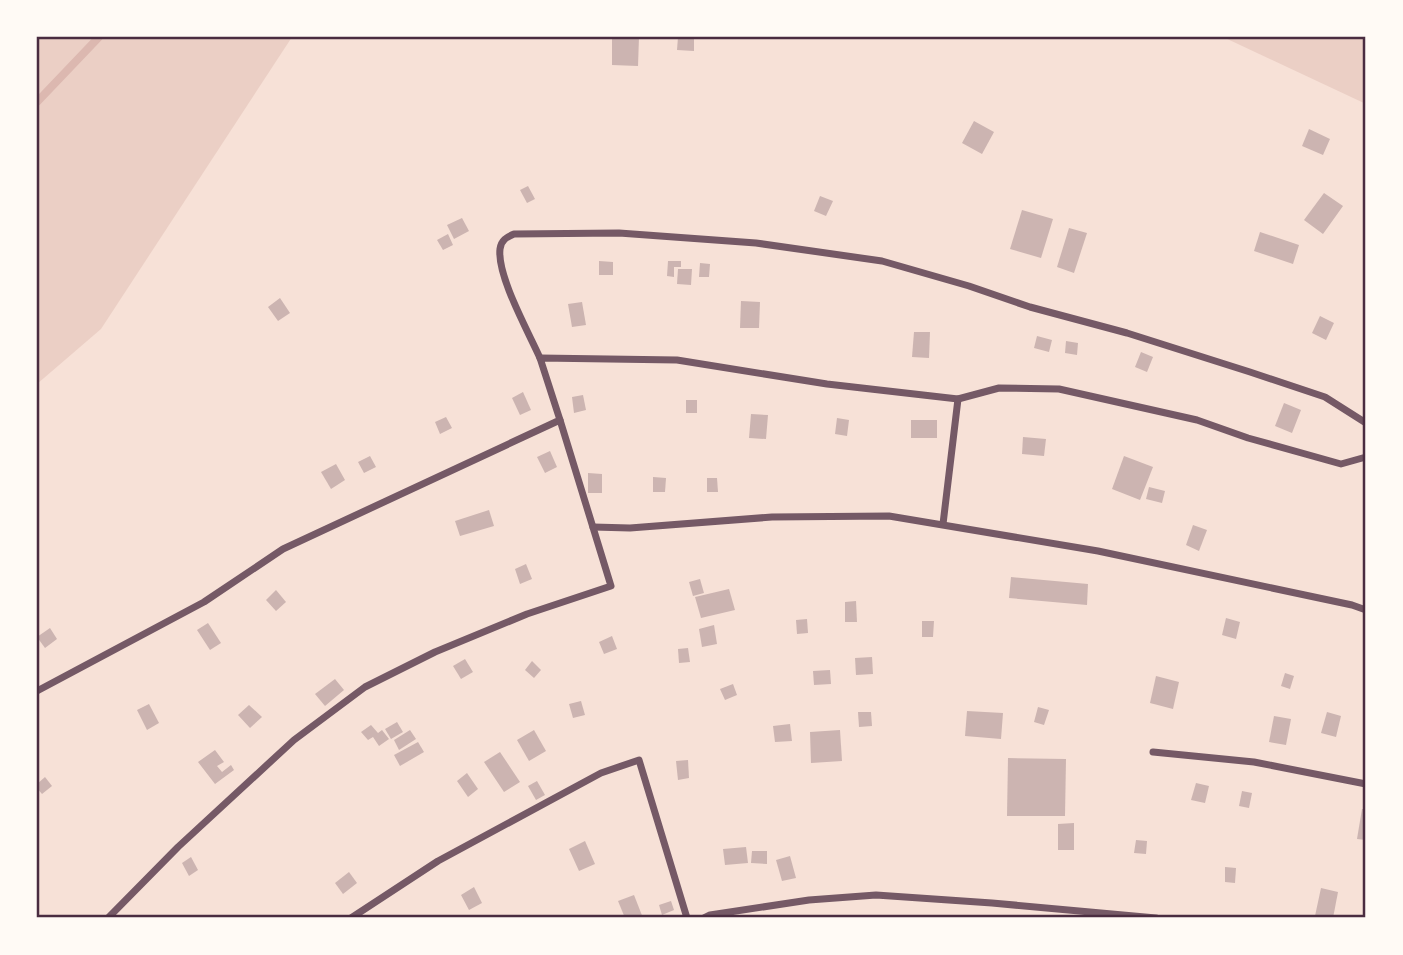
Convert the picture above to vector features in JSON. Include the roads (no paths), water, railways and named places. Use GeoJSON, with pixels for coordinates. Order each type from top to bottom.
{"type":"FeatureCollection","features":[{"type":"Feature","properties":{"kind":"street"},"geometry":{"type":"LineString","coordinates":[[108,918],[178,847],[294,740],[365,687],[435,652],[481,633],[611,586],[540,358],[502,271],[500,248],[503,240],[514,234],[619,233],[757,243],[882,261],[1030,307],[1127,333],[1325,397],[1366,423]]}},
{"type":"Feature","properties":{"kind":"street"},"geometry":{"type":"LineString","coordinates":[[540,358],[677,360],[827,384],[958,399],[999,388],[1059,389],[1197,420],[1248,438],[1341,464],[1366,457]]}},
{"type":"Feature","properties":{"kind":"street"},"geometry":{"type":"LineString","coordinates":[[943,524],[958,399]]}},
{"type":"Feature","properties":{"kind":"street"},"geometry":{"type":"LineString","coordinates":[[37,691],[204,602],[283,549],[560,420]]}},
{"type":"Feature","properties":{"kind":"street"},"geometry":{"type":"LineString","coordinates":[[593,527],[630,528],[772,517],[889,516],[1098,551],[1366,610]]}},
{"type":"Feature","properties":{"kind":"street"},"geometry":{"type":"LineString","coordinates":[[1153,751],[1254,762],[1366,784]]}},
{"type":"Feature","properties":{"kind":"street"},"geometry":{"type":"LineString","coordinates":[[351,918],[438,861],[601,774],[639,760],[687,918]]}},
{"type":"Feature","properties":{"kind":"street"},"geometry":{"type":"LineString","coordinates":[[704,918],[809,900],[876,895],[992,902],[1156,918]]}},
{"type":"Feature","properties":{"kind":"waterway"},"geometry":{"type":"LineString","coordinates":[[37,102],[99,37]]}}]}
